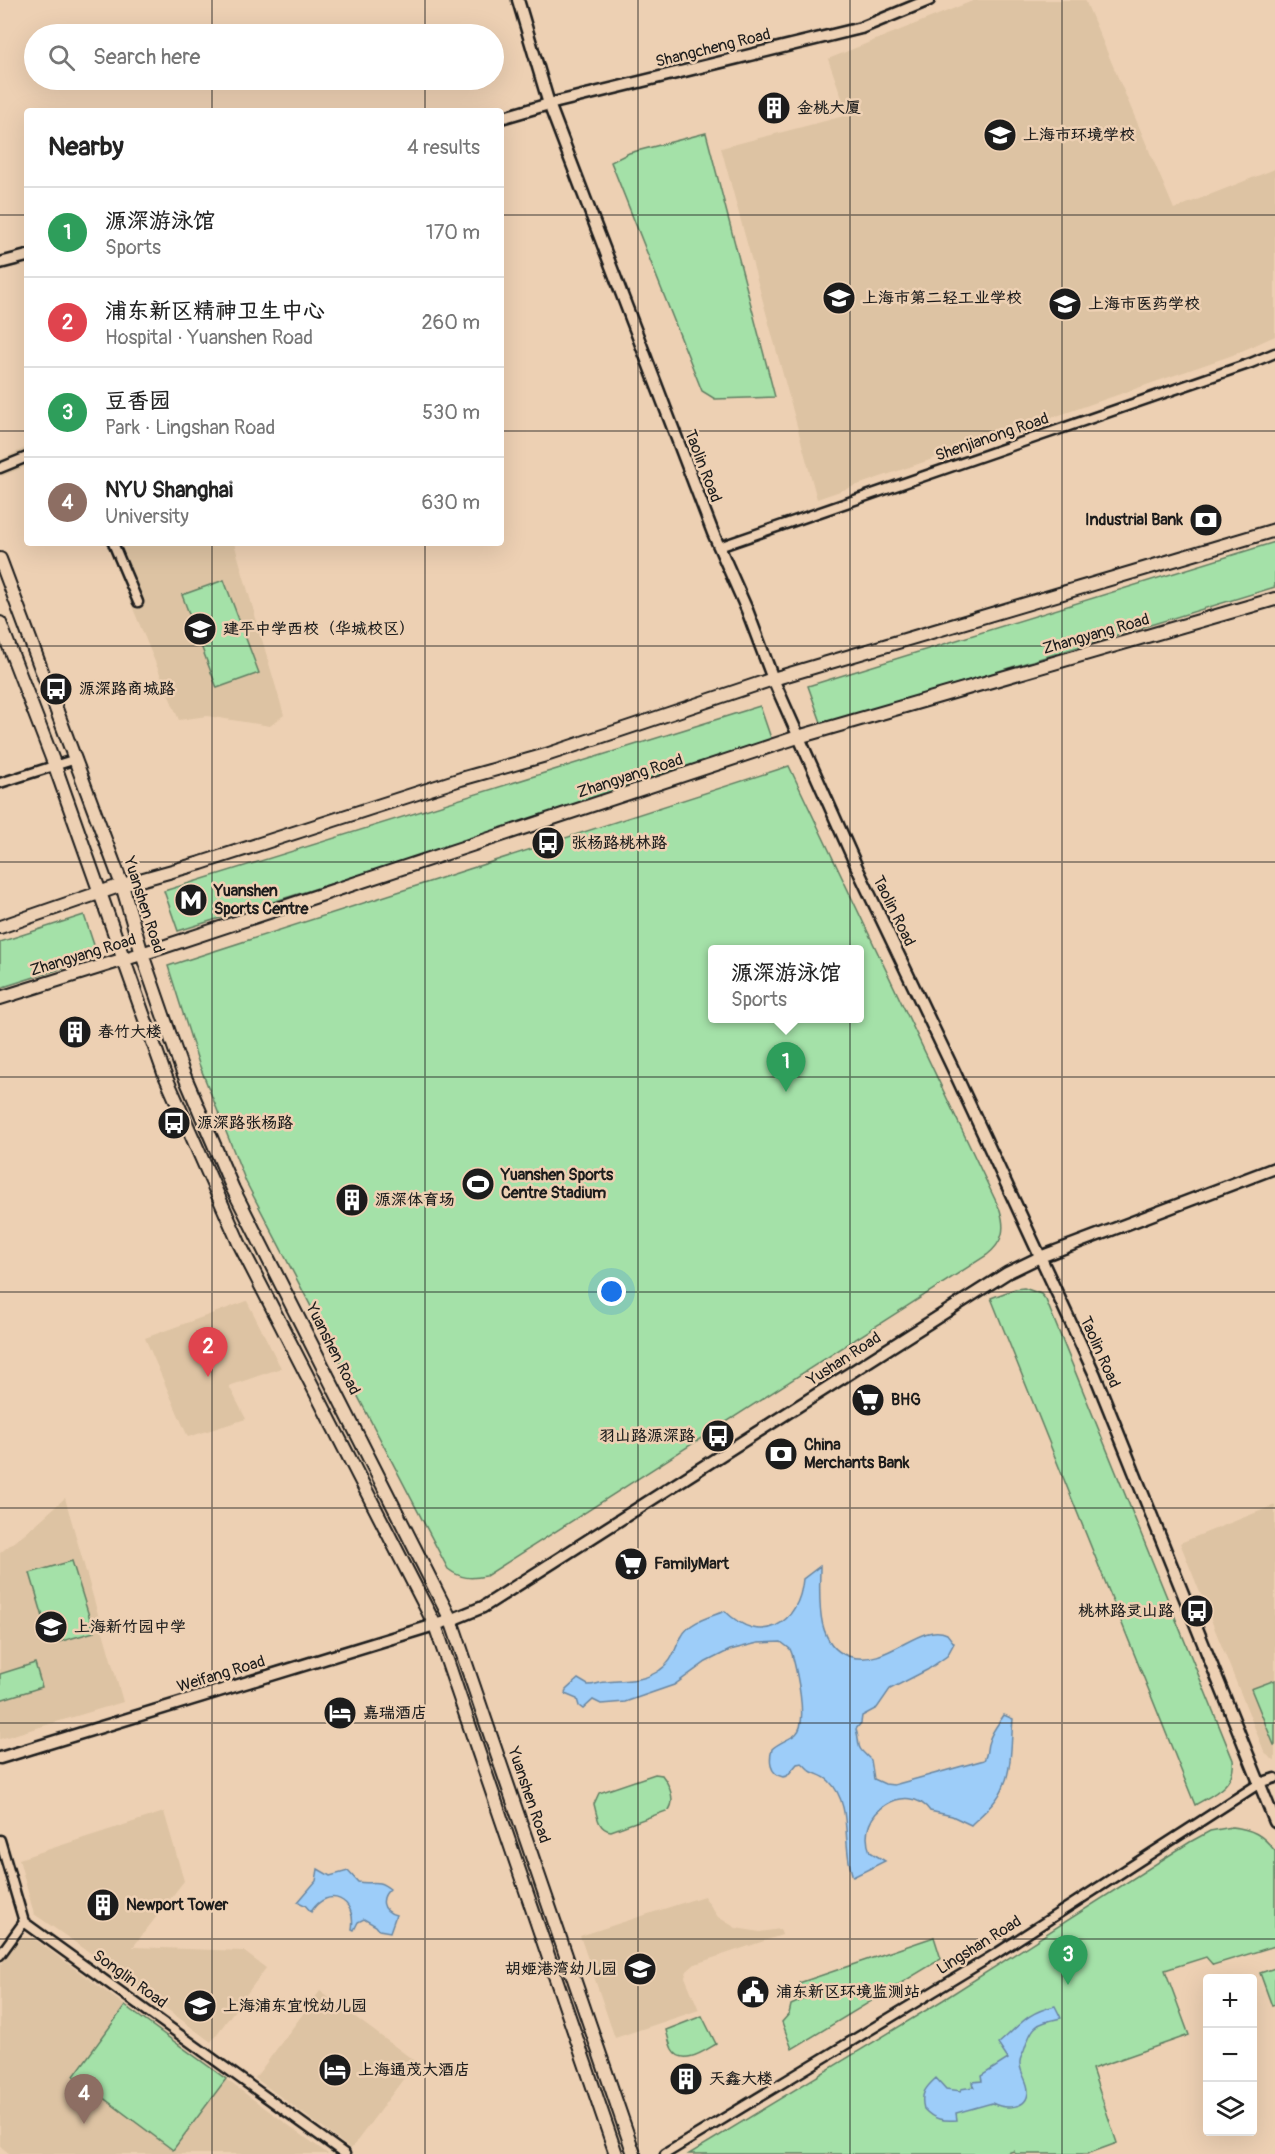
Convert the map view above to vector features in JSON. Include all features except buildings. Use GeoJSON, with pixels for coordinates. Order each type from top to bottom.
{"type":"FeatureCollection","features":[{"type":"Feature","properties":{"kind":"main road"},"geometry":{"type":"LineString","coordinates":[[0,927],[100,892],[201,863],[546,754],[773,679],[1275,530]]}},
{"type":"Feature","properties":{"kind":"main road","name":"Yuanshen Road"},"geometry":{"type":"LineString","coordinates":[[0,559],[122,885],[142,954],[182,1070],[233,1189],[452,1620],[634,2154]]}},
{"type":"Feature","properties":{"kind":"main road","name":"Zhangyang Road"},"geometry":{"type":"LineString","coordinates":[[0,998],[142,954],[798,737],[1275,599]]}},
{"type":"Feature","properties":{"kind":"main road","name":"Yuanshen Road"},"geometry":{"type":"LineString","coordinates":[[0,623],[55,766],[164,1073],[234,1232],[435,1625],[616,2154]]}},
{"type":"Feature","properties":{"kind":"street","name":"Taolin Road"},"geometry":{"type":"LineString","coordinates":[[518,0],[549,104],[719,547],[747,610],[773,679],[1095,1375],[1275,1822]]}},
{"type":"Feature","properties":{"kind":"street","name":"Shangcheng Road"},"geometry":{"type":"LineString","coordinates":[[504,117],[549,104],[861,28],[929,0]]}},
{"type":"Feature","properties":{"kind":"street"},"geometry":{"type":"LineString","coordinates":[[0,263],[24,257]]}},
{"type":"Feature","properties":{"kind":"street","name":"Shenjianong Road"},"geometry":{"type":"LineString","coordinates":[[719,547],[1275,353]]}},
{"type":"Feature","properties":{"kind":"street"},"geometry":{"type":"LineString","coordinates":[[0,468],[24,458]]}},
{"type":"Feature","properties":{"kind":"street"},"geometry":{"type":"LineString","coordinates":[[114,546],[138,602]]}},
{"type":"Feature","properties":{"kind":"street"},"geometry":{"type":"LineString","coordinates":[[0,783],[76,759]]}},
{"type":"Feature","properties":{"kind":"street","name":"Yushan Road"},"geometry":{"type":"LineString","coordinates":[[452,1620],[483,1607],[1007,1273],[1040,1257],[1275,1168]]}},
{"type":"Feature","properties":{"kind":"street","name":"Weifang Road"},"geometry":{"type":"LineString","coordinates":[[0,1758],[452,1620]]}},
{"type":"Feature","properties":{"kind":"street","name":"Lingshan Road"},"geometry":{"type":"LineString","coordinates":[[665,2154],[997,1953],[1260,1783],[1275,1778]]}},
{"type":"Feature","properties":{"kind":"street"},"geometry":{"type":"LineString","coordinates":[[0,1840],[24,1922],[0,1954]]}},
{"type":"Feature","properties":{"kind":"street","name":"Songlin Road"},"geometry":{"type":"LineString","coordinates":[[24,1922],[345,2154]]}},
{"type":"Feature","properties":{"kind":"shaded area"},"geometry":{"type":"Polygon","coordinates":[[[975,0],[1085,0],[1174,209],[1275,169],[1275,336],[1233,355],[817,499],[721,148],[848,115],[828,59],[975,0]]]}},
{"type":"Feature","properties":{"kind":"shaded area"},"geometry":{"type":"Polygon","coordinates":[[[24,448],[24,467],[2,476],[0,460],[24,448]]]}},
{"type":"Feature","properties":{"kind":"shaded area","name":"建平中学西校（华城校区）"},"geometry":{"type":"Polygon","coordinates":[[[107,546],[235,546],[284,715],[270,726],[207,716],[179,720],[107,546]]]}},
{"type":"Feature","properties":{"kind":"shaded area"},"geometry":{"type":"Polygon","coordinates":[[[247,1301],[281,1368],[229,1386],[246,1419],[188,1437],[145,1338],[247,1301]]]}},
{"type":"Feature","properties":{"kind":"shaded area","name":"上海新竹园中学"},"geometry":{"type":"Polygon","coordinates":[[[65,1498],[123,1702],[0,1739],[0,1553],[65,1498]]]}},
{"type":"Feature","properties":{"kind":"shaded area"},"geometry":{"type":"Polygon","coordinates":[[[1275,1505],[1275,1760],[1264,1751],[1180,1543],[1275,1505]]]}},
{"type":"Feature","properties":{"kind":"shaded area"},"geometry":{"type":"Polygon","coordinates":[[[164,1812],[184,1881],[133,1947],[243,1951],[266,1968],[211,2042],[115,1970],[34,1914],[19,1859],[164,1812]]]}},
{"type":"Feature","properties":{"kind":"shaded area","name":"胡姬港湾幼儿园"},"geometry":{"type":"Polygon","coordinates":[[[704,1896],[718,1917],[736,1928],[760,1932],[780,1929],[782,1935],[695,1964],[687,1971],[685,1977],[699,2010],[615,2038],[580,1936],[704,1896]]]}},
{"type":"Feature","properties":{"kind":"shaded area"},"geometry":{"type":"Polygon","coordinates":[[[24,1937],[33,1938],[328,2154],[10,2154],[0,2146],[0,1966],[17,1942],[24,1937]]]}},
{"type":"Feature","properties":{"kind":"shaded area","name":"上海通茂大酒店"},"geometry":{"type":"Polygon","coordinates":[[[320,1991],[416,2062],[351,2149],[255,2078],[320,1991]]]}},
{"type":"Feature","properties":{"kind":"green space"},"geometry":{"type":"Polygon","coordinates":[[[706,133],[775,397],[715,399],[702,391],[611,162],[629,153],[706,133]]]}},
{"type":"Feature","properties":{"kind":"green space"},"geometry":{"type":"Polygon","coordinates":[[[1275,542],[1275,587],[822,725],[808,686],[1275,542]]]}},
{"type":"Feature","properties":{"kind":"green space"},"geometry":{"type":"Polygon","coordinates":[[[224,580],[259,673],[217,688],[182,595],[224,580]]]}},
{"type":"Feature","properties":{"kind":"green space"},"geometry":{"type":"Polygon","coordinates":[[[760,706],[774,747],[178,931],[164,891],[760,706]]]}},
{"type":"Feature","properties":{"kind":"green space","name":"Yuanshen Sports Centre"},"geometry":{"type":"Polygon","coordinates":[[[789,766],[1000,1210],[1003,1224],[1002,1235],[997,1245],[987,1255],[486,1576],[471,1578],[448,1569],[246,1182],[199,1064],[168,966],[789,766]]]}},
{"type":"Feature","properties":{"kind":"green space"},"geometry":{"type":"Polygon","coordinates":[[[84,915],[98,957],[0,988],[0,942],[84,915]]]}},
{"type":"Feature","properties":{"kind":"green space"},"geometry":{"type":"Polygon","coordinates":[[[1024,1288],[1041,1294],[1046,1300],[1233,1760],[1231,1776],[1222,1788],[1195,1805],[991,1298],[1024,1288]]]}},
{"type":"Feature","properties":{"kind":"green space"},"geometry":{"type":"Polygon","coordinates":[[[72,1561],[94,1632],[51,1644],[30,1573],[72,1561]]]}},
{"type":"Feature","properties":{"kind":"green space"},"geometry":{"type":"Polygon","coordinates":[[[35,1663],[42,1687],[0,1700],[0,1674],[35,1663]]]}},
{"type":"Feature","properties":{"kind":"green space"},"geometry":{"type":"Polygon","coordinates":[[[1275,1680],[1275,1745],[1274,1745],[1251,1689],[1275,1680]]]}},
{"type":"Feature","properties":{"kind":"green space"},"geometry":{"type":"Polygon","coordinates":[[[655,1774],[662,1775],[669,1787],[672,1802],[669,1810],[611,1831],[603,1828],[594,1804],[599,1793],[655,1774]]]}},
{"type":"Feature","properties":{"kind":"green space"},"geometry":{"type":"Polygon","coordinates":[[[1232,1827],[1256,1834],[1275,1851],[1275,1946],[1213,1965],[1206,1957],[1165,1970],[1189,2035],[1092,2069],[1117,2143],[1087,2154],[1015,2154],[1014,2151],[1005,2154],[689,2154],[943,2000],[1190,1842],[1210,1831],[1232,1827]]]}},
{"type":"Feature","properties":{"kind":"green space"},"geometry":{"type":"Polygon","coordinates":[[[934,1937],[941,1959],[792,2049],[782,2022],[789,2014],[791,2005],[804,1999],[799,1983],[934,1937]]]}},
{"type":"Feature","properties":{"kind":"green space"},"geometry":{"type":"Polygon","coordinates":[[[1275,1968],[1275,2005],[1272,2006],[1260,1973],[1275,1968]]]}},
{"type":"Feature","properties":{"kind":"green space"},"geometry":{"type":"Polygon","coordinates":[[[125,2006],[226,2079],[173,2150],[74,2076],[125,2006]]]}},
{"type":"Feature","properties":{"kind":"green space"},"geometry":{"type":"Polygon","coordinates":[[[702,2016],[716,2044],[693,2056],[681,2057],[672,2049],[666,2030],[702,2016]]]}},
{"type":"Feature","properties":{"kind":"water"},"geometry":{"type":"Polygon","coordinates":[[[820,1566],[821,1617],[829,1641],[837,1650],[848,1656],[862,1658],[876,1656],[925,1634],[936,1632],[947,1634],[954,1643],[947,1656],[927,1670],[890,1689],[877,1708],[862,1716],[861,1723],[856,1729],[859,1746],[871,1760],[874,1779],[894,1785],[984,1760],[990,1737],[1004,1715],[1013,1719],[1007,1778],[998,1797],[985,1812],[971,1825],[952,1816],[930,1811],[920,1802],[909,1799],[897,1800],[886,1805],[876,1813],[867,1837],[870,1852],[885,1861],[853,1877],[842,1802],[837,1791],[827,1779],[811,1771],[802,1763],[797,1764],[787,1776],[783,1777],[775,1773],[771,1766],[772,1749],[796,1734],[800,1728],[802,1708],[792,1654],[790,1649],[781,1642],[758,1643],[730,1650],[706,1662],[674,1685],[625,1702],[601,1704],[593,1700],[583,1709],[579,1706],[577,1699],[565,1694],[566,1690],[578,1679],[591,1685],[634,1680],[654,1674],[668,1663],[682,1636],[690,1627],[725,1611],[739,1622],[752,1628],[764,1629],[776,1626],[786,1619],[794,1608],[800,1595],[803,1579],[820,1566]]]}},
{"type":"Feature","properties":{"kind":"water"},"geometry":{"type":"Polygon","coordinates":[[[318,1869],[330,1876],[348,1871],[358,1882],[378,1883],[390,1889],[385,1896],[384,1904],[387,1911],[396,1915],[390,1932],[379,1930],[364,1919],[358,1922],[354,1930],[352,1929],[350,1910],[340,1899],[325,1899],[311,1912],[305,1905],[298,1902],[316,1881],[318,1869]]]}},
{"type":"Feature","properties":{"kind":"water"},"geometry":{"type":"Polygon","coordinates":[[[1055,2006],[1061,2018],[1040,2024],[1032,2031],[1020,2059],[1020,2067],[1028,2091],[1024,2102],[1009,2107],[992,2103],[956,2113],[957,2120],[939,2119],[931,2116],[924,2109],[924,2092],[936,2078],[946,2089],[961,2091],[961,2089],[974,2087],[973,2082],[982,2081],[981,2076],[1008,2059],[998,2044],[1029,2017],[1055,2006]]]}},
{"type":"Feature","properties":{"kind":"place","name":"金桃大厦"},"geometry":{"type":"Point","coordinates":[774,108]}},
{"type":"Feature","properties":{"kind":"place","name":"上海市环境学校"},"geometry":{"type":"Point","coordinates":[1000,135]}},
{"type":"Feature","properties":{"kind":"place","name":"上海市第二轻工业学校"},"geometry":{"type":"Point","coordinates":[839,298]}},
{"type":"Feature","properties":{"kind":"place","name":"上海市医药学校"},"geometry":{"type":"Point","coordinates":[1065,304]}},
{"type":"Feature","properties":{"kind":"place","name":"Industrial Bank"},"geometry":{"type":"Point","coordinates":[1206,520]}},
{"type":"Feature","properties":{"kind":"place","name":"建平中学西校（华城校区）"},"geometry":{"type":"Point","coordinates":[200,629]}},
{"type":"Feature","properties":{"kind":"place","name":"源深路商城路"},"geometry":{"type":"Point","coordinates":[56,689]}},
{"type":"Feature","properties":{"kind":"place","name":"张杨路桃林路"},"geometry":{"type":"Point","coordinates":[548,843]}},
{"type":"Feature","properties":{"kind":"place","name":"Yuanshen Sports Centre"},"geometry":{"type":"Point","coordinates":[191,900]}},
{"type":"Feature","properties":{"kind":"place","name":"春竹大楼"},"geometry":{"type":"Point","coordinates":[75,1032]}},
{"type":"Feature","properties":{"kind":"place","name":"源深游泳馆"},"geometry":{"type":"Point","coordinates":[786,1092]}},
{"type":"Feature","properties":{"kind":"place","name":"源深路张杨路"},"geometry":{"type":"Point","coordinates":[174,1123]}},
{"type":"Feature","properties":{"kind":"place","name":"Yuanshen Sports Centre Stadium"},"geometry":{"type":"Point","coordinates":[478,1184]}},
{"type":"Feature","properties":{"kind":"place","name":"源深体育场"},"geometry":{"type":"Point","coordinates":[352,1200]}},
{"type":"Feature","properties":{"kind":"place","name":"浦东新区精神卫生中心"},"geometry":{"type":"Point","coordinates":[208,1377]}},
{"type":"Feature","properties":{"kind":"place","name":"BHG"},"geometry":{"type":"Point","coordinates":[868,1400]}},
{"type":"Feature","properties":{"kind":"place","name":"羽山路源深路"},"geometry":{"type":"Point","coordinates":[718,1436]}},
{"type":"Feature","properties":{"kind":"place","name":"China Merchants Bank"},"geometry":{"type":"Point","coordinates":[781,1454]}},
{"type":"Feature","properties":{"kind":"place","name":"FamilyMart"},"geometry":{"type":"Point","coordinates":[631,1564]}},
{"type":"Feature","properties":{"kind":"place","name":"桃林路灵山路"},"geometry":{"type":"Point","coordinates":[1197,1611]}},
{"type":"Feature","properties":{"kind":"place","name":"上海新竹园中学"},"geometry":{"type":"Point","coordinates":[51,1627]}},
{"type":"Feature","properties":{"kind":"place","name":"嘉瑞酒店"},"geometry":{"type":"Point","coordinates":[340,1713]}},
{"type":"Feature","properties":{"kind":"place","name":"Newport Tower"},"geometry":{"type":"Point","coordinates":[103,1905]}},
{"type":"Feature","properties":{"kind":"place","name":"胡姬港湾幼儿园"},"geometry":{"type":"Point","coordinates":[640,1969]}},
{"type":"Feature","properties":{"kind":"place","name":"豆香园"},"geometry":{"type":"Point","coordinates":[1068,1985]}},
{"type":"Feature","properties":{"kind":"place","name":"浦东新区环境监测站"},"geometry":{"type":"Point","coordinates":[753,1992]}},
{"type":"Feature","properties":{"kind":"place","name":"上海浦东宜悦幼儿园"},"geometry":{"type":"Point","coordinates":[200,2006]}},
{"type":"Feature","properties":{"kind":"place","name":"上海通茂大酒店"},"geometry":{"type":"Point","coordinates":[335,2070]}},
{"type":"Feature","properties":{"kind":"place","name":"天鑫大楼"},"geometry":{"type":"Point","coordinates":[686,2079]}},
{"type":"Feature","properties":{"kind":"place","name":"NYU Shanghai"},"geometry":{"type":"Point","coordinates":[84,2124]}}]}
